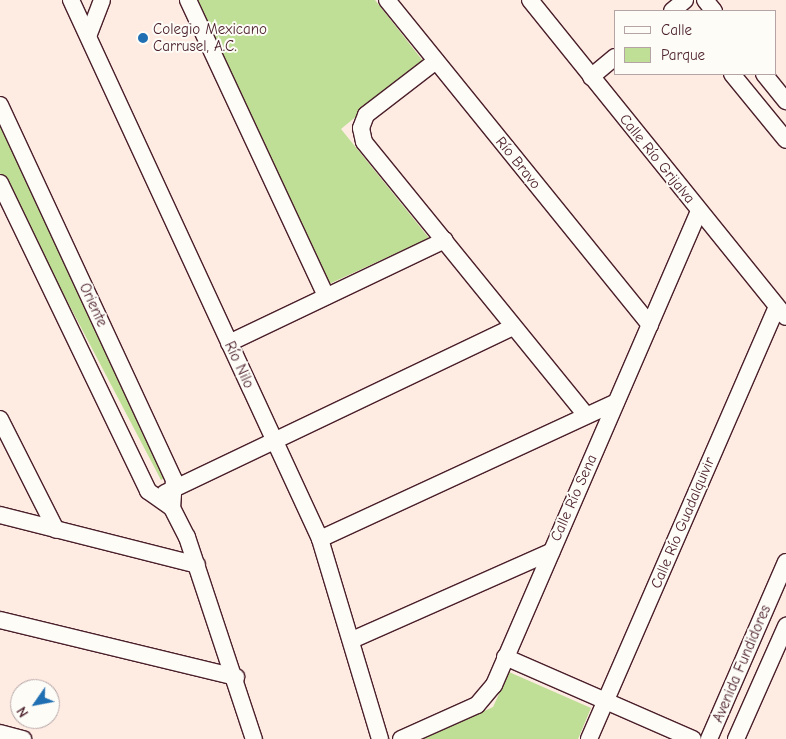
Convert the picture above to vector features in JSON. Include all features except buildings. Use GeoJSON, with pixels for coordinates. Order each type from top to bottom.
{"type":"FeatureCollection","features":[{"type":"Feature","properties":{"kind":"street","name":"Río Nilo"},"geometry":{"type":"LineString","coordinates":[[72,0],[320,538],[380,739]]}},
{"type":"Feature","properties":{"kind":"street"},"geometry":{"type":"LineString","coordinates":[[89,34],[102,0]]}},
{"type":"Feature","properties":{"kind":"street"},"geometry":{"type":"LineString","coordinates":[[188,0],[326,296]]}},
{"type":"Feature","properties":{"kind":"street","name":"Calle Río Grijalva"},"geometry":{"type":"LineString","coordinates":[[530,0],[782,312]]}},
{"type":"Feature","properties":{"kind":"street"},"geometry":{"type":"LineString","coordinates":[[705,0],[713,10]]}},
{"type":"Feature","properties":{"kind":"street","name":"Río Bravo"},"geometry":{"type":"LineString","coordinates":[[395,3],[436,61],[650,325]]}},
{"type":"Feature","properties":{"kind":"street"},"geometry":{"type":"LineString","coordinates":[[591,77],[614,58]]}},
{"type":"Feature","properties":{"kind":"street"},"geometry":{"type":"LineString","coordinates":[[436,61],[366,115],[361,128],[368,147],[513,328],[586,415]]}},
{"type":"Feature","properties":{"kind":"street"},"geometry":{"type":"LineString","coordinates":[[733,75],[786,140]]}},
{"type":"Feature","properties":{"kind":"street"},"geometry":{"type":"LineString","coordinates":[[765,75],[786,101]]}},
{"type":"Feature","properties":{"kind":"street","name":"Oriente"},"geometry":{"type":"LineString","coordinates":[[0,106],[174,480],[172,508],[197,565],[236,677],[254,739]]}},
{"type":"Feature","properties":{"kind":"street","name":"Oriente"},"geometry":{"type":"LineString","coordinates":[[0,183],[155,498]]}},
{"type":"Feature","properties":{"kind":"street","name":"Calle Río Sena"},"geometry":{"type":"LineString","coordinates":[[400,739],[477,704],[494,685],[699,211]]}},
{"type":"Feature","properties":{"kind":"street"},"geometry":{"type":"LineString","coordinates":[[229,343],[444,240]]}},
{"type":"Feature","properties":{"kind":"street","name":"Calle Río Guadalquivir"},"geometry":{"type":"LineString","coordinates":[[589,739],[782,312]]}},
{"type":"Feature","properties":{"kind":"street"},"geometry":{"type":"LineString","coordinates":[[155,498],[513,328]]}},
{"type":"Feature","properties":{"kind":"street"},"geometry":{"type":"LineString","coordinates":[[320,538],[616,402]]}},
{"type":"Feature","properties":{"kind":"street"},"geometry":{"type":"LineString","coordinates":[[0,419],[56,530]]}},
{"type":"Feature","properties":{"kind":"street"},"geometry":{"type":"LineString","coordinates":[[155,498],[172,508]]}},
{"type":"Feature","properties":{"kind":"street"},"geometry":{"type":"LineString","coordinates":[[0,515],[197,565]]}},
{"type":"Feature","properties":{"kind":"street"},"geometry":{"type":"LineString","coordinates":[[352,640],[551,552]]}},
{"type":"Feature","properties":{"kind":"street","name":"Avenida Fundidores"},"geometry":{"type":"LineString","coordinates":[[709,739],[786,562]]}},
{"type":"Feature","properties":{"kind":"street"},"geometry":{"type":"LineString","coordinates":[[0,620],[236,677]]}},
{"type":"Feature","properties":{"kind":"street","name":"Avenida Fundidores"},"geometry":{"type":"LineString","coordinates":[[736,739],[786,626]]}},
{"type":"Feature","properties":{"kind":"street"},"geometry":{"type":"LineString","coordinates":[[505,657],[693,739]]}},
{"type":"Feature","properties":{"kind":"street"},"geometry":{"type":"LineString","coordinates":[[0,733],[24,739]]}},
{"type":"Feature","properties":{"kind":"green space"},"geometry":{"type":"Polygon","coordinates":[[[195,0],[375,0],[423,61],[341,129],[429,238],[329,284],[195,0]]]}},
{"type":"Feature","properties":{"kind":"green space"},"geometry":{"type":"Polygon","coordinates":[[[0,113],[168,476],[161,480],[0,173],[0,113]]]}},
{"type":"Feature","properties":{"kind":"green space"},"geometry":{"type":"Polygon","coordinates":[[[509,672],[591,708],[578,739],[423,739],[493,707],[509,672]]]}},
{"type":"Feature","properties":{"kind":"place","name":"Colegio Mexicano Carrusel, A.C."},"geometry":{"type":"Point","coordinates":[143,38]}}]}
